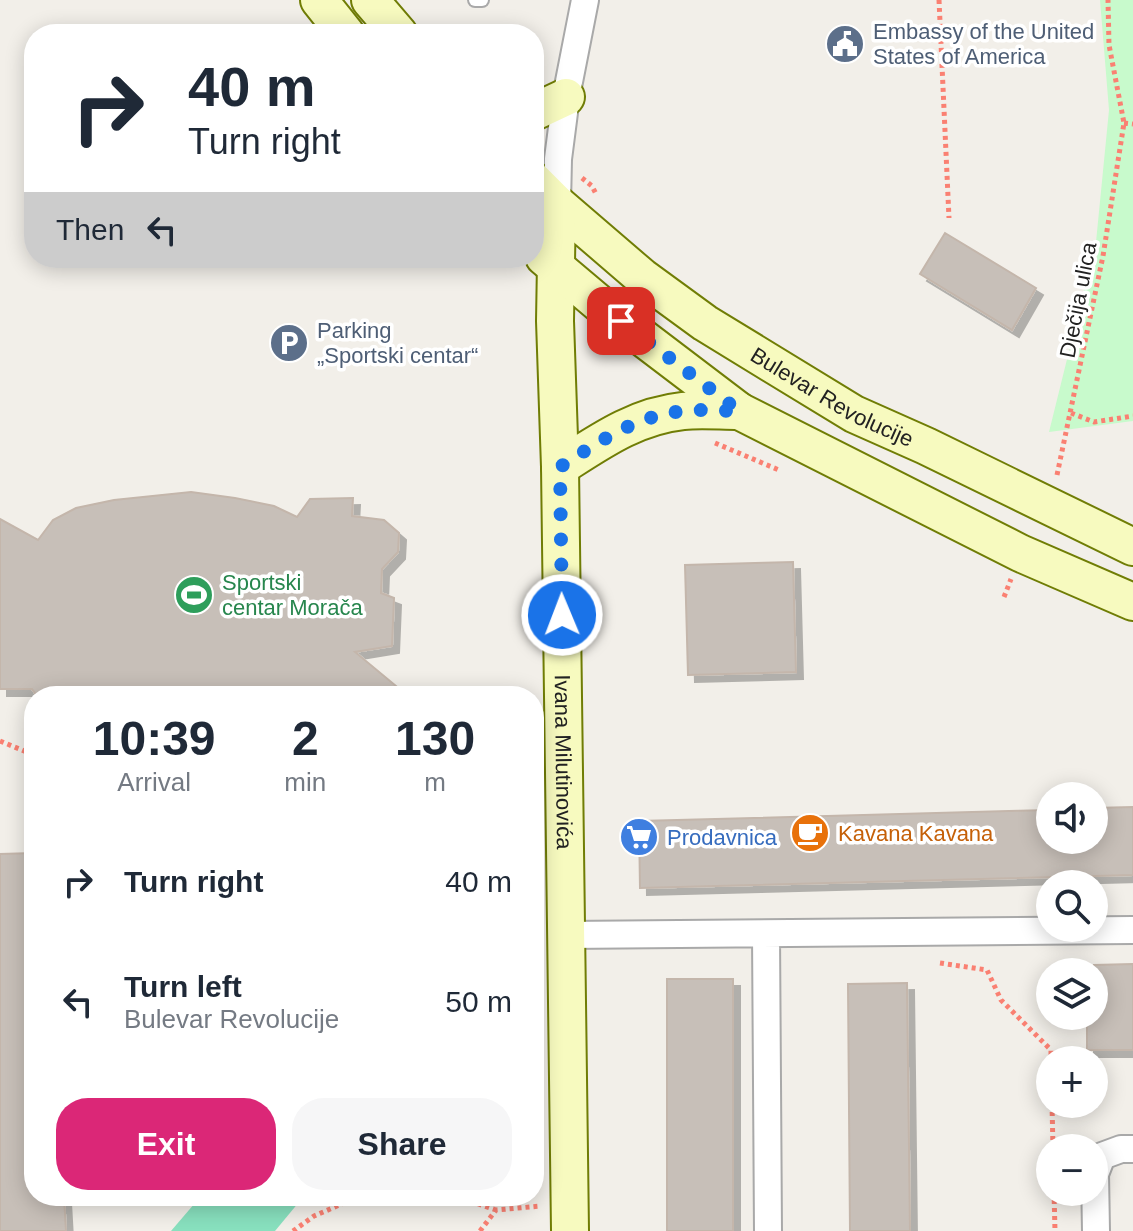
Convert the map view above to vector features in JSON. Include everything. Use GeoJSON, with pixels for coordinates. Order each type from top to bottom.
{"type":"FeatureCollection","features":[{"type":"Feature","properties":{"kind":"main road"},"geometry":{"type":"LineString","coordinates":[[319,0],[338,24]]}},
{"type":"Feature","properties":{"kind":"main road"},"geometry":{"type":"LineString","coordinates":[[370,0],[390,24]]}},
{"type":"Feature","properties":{"kind":"main road","name":"Ivana Milutinovića"},"geometry":{"type":"LineString","coordinates":[[546,193],[545,257],[555,321],[560,467],[570,1219]]}},
{"type":"Feature","properties":{"kind":"main road","name":"Bulevar Revolucije"},"geometry":{"type":"LineString","coordinates":[[546,193],[642,277],[705,323],[854,414],[1133,547]]}},
{"type":"Feature","properties":{"kind":"main road"},"geometry":{"type":"LineString","coordinates":[[545,257],[614,316],[739,411],[1020,553],[1133,602]]}},
{"type":"Feature","properties":{"kind":"main road"},"geometry":{"type":"LineString","coordinates":[[560,467],[611,434],[644,419],[683,411],[739,411]]}},
{"type":"Feature","properties":{"kind":"street"},"geometry":{"type":"LineString","coordinates":[[546,193],[558,159],[550,104],[585,0]]}},
{"type":"Feature","properties":{"kind":"street"},"geometry":{"type":"LineString","coordinates":[[566,935],[1133,930]]}},
{"type":"Feature","properties":{"kind":"street"},"geometry":{"type":"LineString","coordinates":[[766,934],[768,1231]]}},
{"type":"Feature","properties":{"kind":"street"},"geometry":{"type":"LineString","coordinates":[[1096,1231],[1095,1174],[1102,1156],[1121,1149],[1133,1149]]}},
{"type":"Feature","properties":{"kind":"lane"},"geometry":{"type":"LineString","coordinates":[[475,0],[482,0]]}},
{"type":"Feature","properties":{"kind":"path"},"geometry":{"type":"LineString","coordinates":[[939,0],[949,218]]}},
{"type":"Feature","properties":{"kind":"path","name":"Dječija ulica"},"geometry":{"type":"LineString","coordinates":[[1056,482],[1103,256],[1124,123],[1109,45],[1108,0]]}},
{"type":"Feature","properties":{"kind":"path"},"geometry":{"type":"LineString","coordinates":[[1124,123],[1133,124]]}},
{"type":"Feature","properties":{"kind":"path"},"geometry":{"type":"LineString","coordinates":[[592,186],[600,203]]}},
{"type":"Feature","properties":{"kind":"path"},"geometry":{"type":"LineString","coordinates":[[1071,413],[1094,422],[1133,416]]}},
{"type":"Feature","properties":{"kind":"path"},"geometry":{"type":"LineString","coordinates":[[0,741],[24,751]]}},
{"type":"Feature","properties":{"kind":"path"},"geometry":{"type":"LineString","coordinates":[[940,963],[987,970],[1001,1000],[1047,1046]]}},
{"type":"Feature","properties":{"kind":"path"},"geometry":{"type":"LineString","coordinates":[[484,1206],[496,1210],[556,1205],[570,1219]]}},
{"type":"Feature","properties":{"kind":"path"},"geometry":{"type":"LineString","coordinates":[[293,1231],[314,1216],[337,1206]]}},
{"type":"Feature","properties":{"kind":"path"},"geometry":{"type":"LineString","coordinates":[[1054,1206],[1055,1231]]}},
{"type":"Feature","properties":{"kind":"path"},"geometry":{"type":"LineString","coordinates":[[480,1231],[496,1210]]}},
{"type":"Feature","properties":{"kind":"green space"},"geometry":{"type":"Polygon","coordinates":[[[1100,0],[1133,0],[1133,421],[1049,432],[1096,242],[1109,110],[1100,0]]]}},
{"type":"Feature","properties":{"kind":"green space"},"geometry":{"type":"Polygon","coordinates":[[[192,1206],[296,1206],[275,1231],[171,1231],[192,1206]]]}},
{"type":"Feature","properties":{"kind":"building"},"geometry":{"type":"Polygon","coordinates":[[[945,233],[1036,288],[1012,330],[920,274],[945,233]]]}},
{"type":"Feature","properties":{"kind":"building","name":"Sportski centar Morača"},"geometry":{"type":"Polygon","coordinates":[[[191,492],[274,506],[297,517],[310,499],[353,498],[352,516],[384,520],[399,533],[398,552],[382,569],[381,593],[394,598],[392,646],[355,652],[396,686],[24,686],[24,689],[0,689],[0,519],[38,540],[53,520],[76,508],[114,500],[191,492]]]}},
{"type":"Feature","properties":{"kind":"building"},"geometry":{"type":"Polygon","coordinates":[[[793,562],[796,672],[688,675],[685,565],[793,562]]]}},
{"type":"Feature","properties":{"kind":"building"},"geometry":{"type":"Polygon","coordinates":[[[1133,807],[1133,875],[1108,876],[1108,870],[1036,870],[1036,878],[640,888],[639,821],[1036,810],[1036,854],[1108,854],[1108,808],[1133,807]]]}},
{"type":"Feature","properties":{"kind":"building"},"geometry":{"type":"Polygon","coordinates":[[[24,853],[24,1206],[65,1206],[66,1231],[0,1231],[0,854],[24,853]]]}},
{"type":"Feature","properties":{"kind":"building"},"geometry":{"type":"Polygon","coordinates":[[[1133,964],[1133,1050],[1087,1046],[1087,1030],[1108,1030],[1108,965],[1133,964]]]}},
{"type":"Feature","properties":{"kind":"building"},"geometry":{"type":"Polygon","coordinates":[[[667,979],[733,979],[733,1231],[667,1231],[667,979]]]}},
{"type":"Feature","properties":{"kind":"building"},"geometry":{"type":"Polygon","coordinates":[[[907,983],[910,1231],[850,1231],[848,984],[907,983]]]}},
{"type":"Feature","properties":{"kind":"place","name":"Embassy of the United States of America"},"geometry":{"type":"Point","coordinates":[845,44]}},
{"type":"Feature","properties":{"kind":"place","name":"Parking „Sportski centar“"},"geometry":{"type":"Point","coordinates":[289,343]}},
{"type":"Feature","properties":{"kind":"place","name":"Sportski centar Morača"},"geometry":{"type":"Point","coordinates":[194,595]}},
{"type":"Feature","properties":{"kind":"place","name":"Kavana Kavana"},"geometry":{"type":"Point","coordinates":[810,833]}},
{"type":"Feature","properties":{"kind":"place","name":"Prodavnica"},"geometry":{"type":"Point","coordinates":[639,837]}},
{"type":"Feature","properties":{"kind":"route"},"geometry":{"type":"LineString","coordinates":[[562,615],[560,467],[611,434],[644,419],[683,411],[739,411],[621,321]]}}]}
